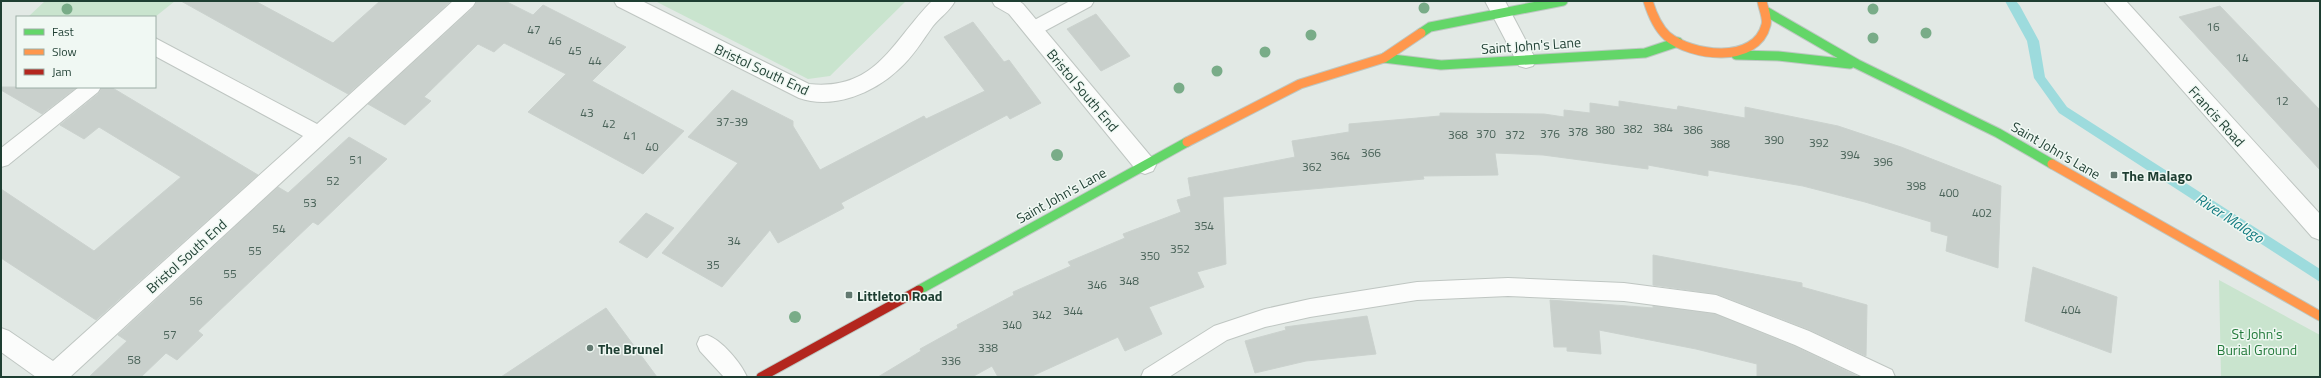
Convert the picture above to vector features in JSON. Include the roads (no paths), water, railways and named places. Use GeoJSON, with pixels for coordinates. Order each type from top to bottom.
{"type":"FeatureCollection","features":[{"type":"Feature","properties":{"kind":"main road","name":"Saint John's Lane"},"geometry":{"type":"LineString","coordinates":[[761,377],[1229,119],[1300,84],[1384,58],[1430,27],[1499,7],[1563,1]]}},
{"type":"Feature","properties":{"kind":"main road"},"geometry":{"type":"LineString","coordinates":[[1648,1],[1653,19],[1664,32],[1678,42],[1694,50],[1719,54],[1739,52],[1755,45],[1764,33],[1767,23],[1765,5]]}},
{"type":"Feature","properties":{"kind":"main road","name":"Saint John's Lane"},"geometry":{"type":"LineString","coordinates":[[1765,5],[1857,64],[1998,133],[2320,316]]}},
{"type":"Feature","properties":{"kind":"main road","name":"Saint John's Lane"},"geometry":{"type":"LineString","coordinates":[[1384,58],[1441,65],[1645,53],[1678,42]]}},
{"type":"Feature","properties":{"kind":"main road","name":"Saint John's Lane"},"geometry":{"type":"LineString","coordinates":[[1719,54],[1778,56],[1857,64]]}},
{"type":"Feature","properties":{"kind":"street","name":"Bristol South End"},"geometry":{"type":"LineString","coordinates":[[1,339],[55,376],[466,1]]}},
{"type":"Feature","properties":{"kind":"street","name":"Bristol South End"},"geometry":{"type":"LineString","coordinates":[[624,1],[806,92],[820,95],[843,92],[869,81],[888,68],[934,10],[945,1]]}},
{"type":"Feature","properties":{"kind":"street","name":"Bristol South End"},"geometry":{"type":"LineString","coordinates":[[1002,1],[1016,9],[1145,165]]}},
{"type":"Feature","properties":{"kind":"street","name":"Francis Road"},"geometry":{"type":"LineString","coordinates":[[2114,1],[2320,230]]}},
{"type":"Feature","properties":{"kind":"street"},"geometry":{"type":"LineString","coordinates":[[1499,7],[1526,60]]}},
{"type":"Feature","properties":{"kind":"street"},"geometry":{"type":"LineString","coordinates":[[156,47],[319,135]]}},
{"type":"Feature","properties":{"kind":"lane"},"geometry":{"type":"LineString","coordinates":[[1033,29],[1085,1]]}},
{"type":"Feature","properties":{"kind":"lane"},"geometry":{"type":"LineString","coordinates":[[1,159],[91,88]]}},
{"type":"Feature","properties":{"kind":"lane"},"geometry":{"type":"LineString","coordinates":[[1151,377],[1221,333],[1265,318],[1310,308],[1417,291],[1508,287],[1624,292],[1716,304],[1802,338],[1885,377]]}},
{"type":"Feature","properties":{"kind":"lane"},"geometry":{"type":"LineString","coordinates":[[707,344],[737,377]]}},
{"type":"Feature","properties":{"kind":"waterway","name":"River Malago"},"geometry":{"type":"LineString","coordinates":[[2010,1],[2016,9],[2033,41],[2040,78],[2063,110],[2320,276]]}},
{"type":"Feature","properties":{"kind":"place","name":"The Malago"},"geometry":{"type":"Point","coordinates":[2114,175]}},
{"type":"Feature","properties":{"kind":"place","name":"Littleton Road"},"geometry":{"type":"Point","coordinates":[849,295]}},
{"type":"Feature","properties":{"kind":"place","name":"The Brunel"},"geometry":{"type":"Point","coordinates":[590,348]}},
{"type":"Feature","properties":{"kind":"park label","name":"St John's Burial Ground"},"geometry":{"type":"Point","coordinates":[2257,342]}}]}
